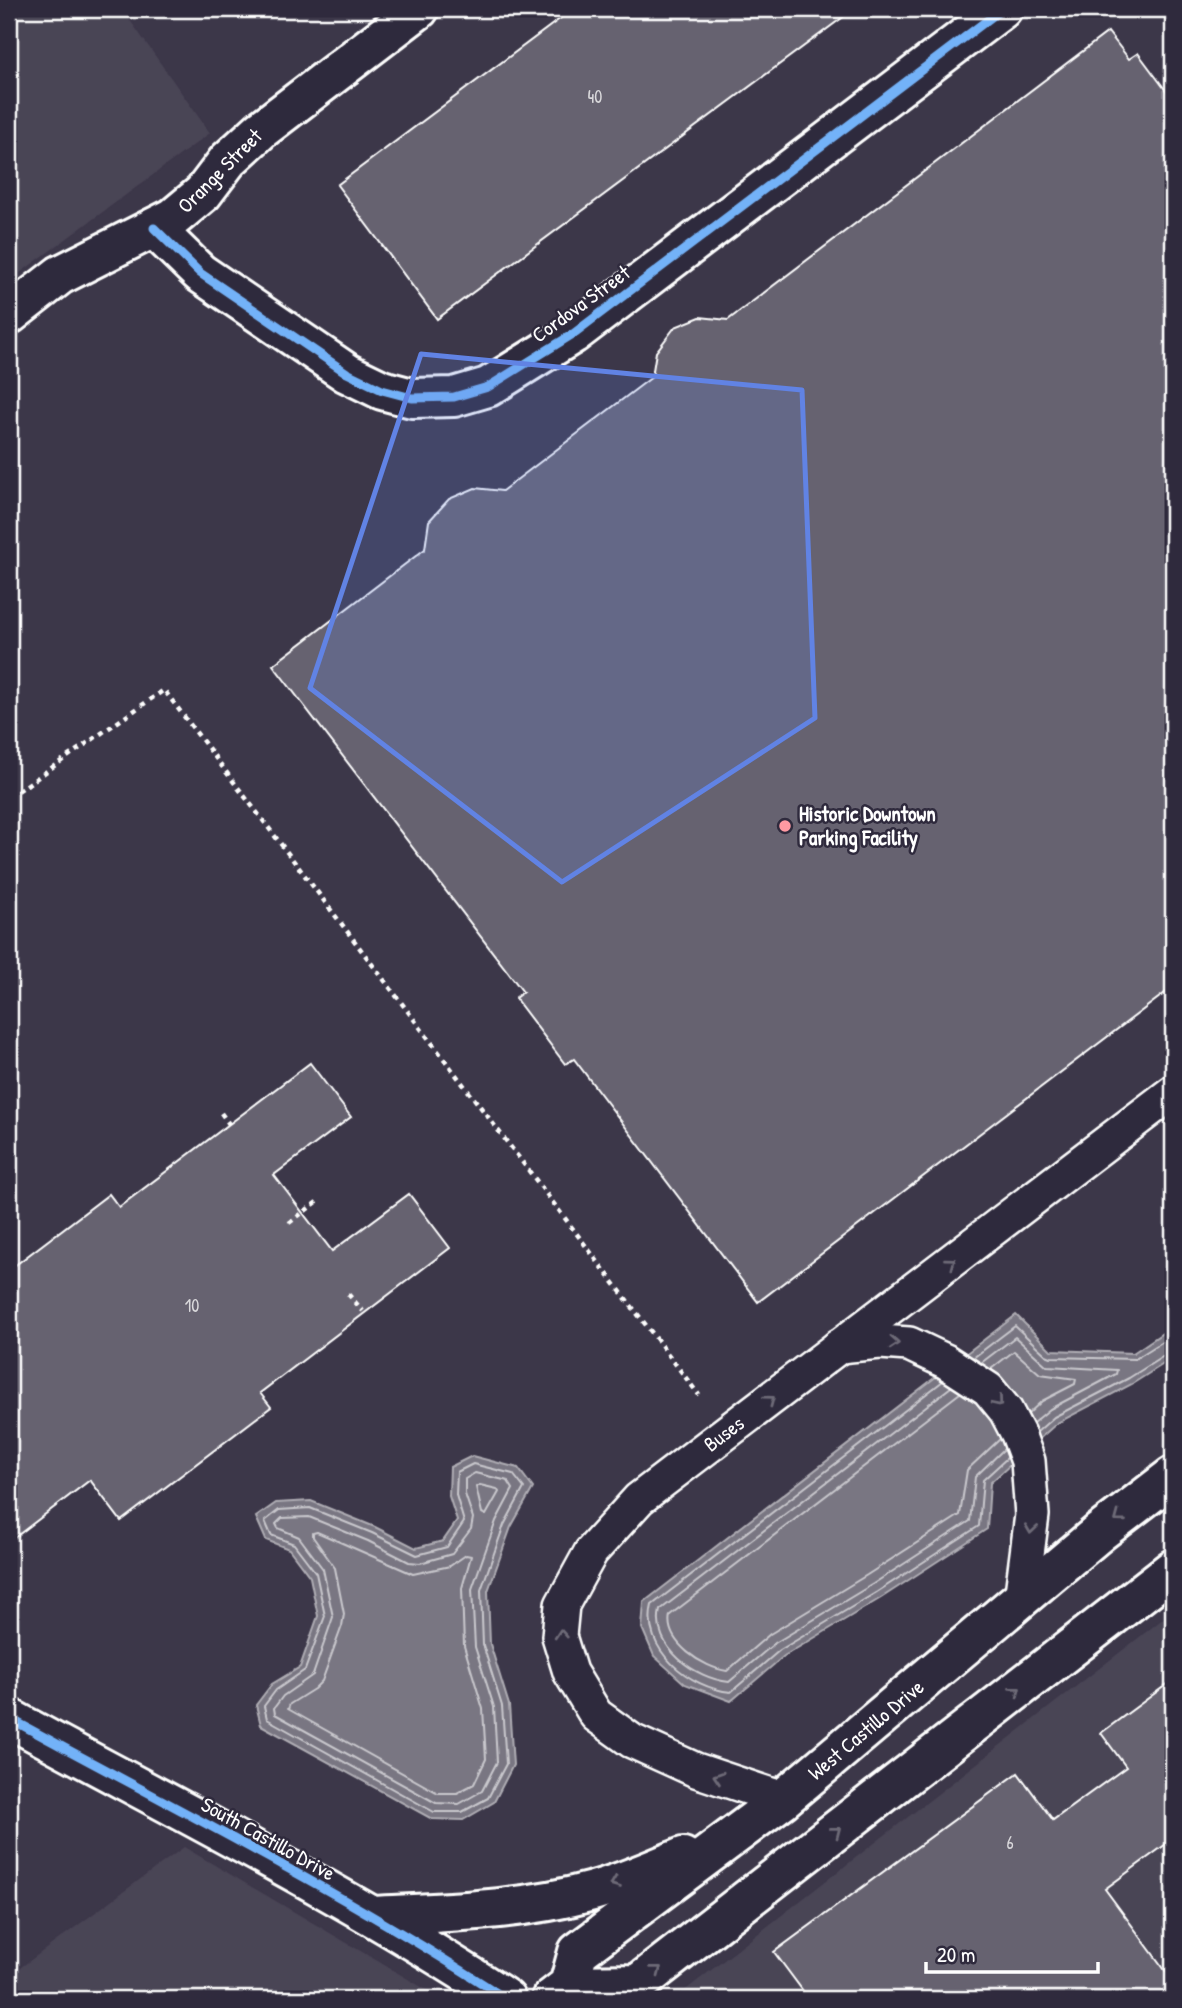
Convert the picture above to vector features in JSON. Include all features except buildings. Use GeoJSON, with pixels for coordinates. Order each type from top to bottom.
{"type":"FeatureCollection","features":[{"type":"Feature","properties":{"kind":"main road","name":"Orange Street"},"geometry":{"type":"LineString","coordinates":[[9,315],[60,275],[173,218],[203,192],[228,160],[262,129],[419,9]]}},
{"type":"Feature","properties":{"kind":"main road","name":"Cordova Street"},"geometry":{"type":"LineString","coordinates":[[154,228],[200,272],[347,373],[382,390],[412,398],[454,397],[488,387],[573,334],[1002,9]]}},
{"type":"Feature","properties":{"kind":"main road","name":"West Castillo Drive"},"geometry":{"type":"LineString","coordinates":[[560,1992],[578,1952],[783,1799],[1100,1532],[1173,1476]]}},
{"type":"Feature","properties":{"kind":"main road","name":"West Castillo Drive"},"geometry":{"type":"LineString","coordinates":[[560,1992],[638,1984],[1173,1569]]}},
{"type":"Feature","properties":{"kind":"main road","name":"South Castillo Drive"},"geometry":{"type":"LineString","coordinates":[[9,1718],[373,1916],[443,1957],[506,1999]]}},
{"type":"Feature","properties":{"kind":"main road"},"geometry":{"type":"LineString","coordinates":[[373,1916],[488,1910],[549,1901],[594,1891],[725,1842]]}},
{"type":"Feature","properties":{"kind":"lane","name":"Buses"},"geometry":{"type":"LineString","coordinates":[[783,1799],[696,1770],[632,1741],[596,1714],[570,1672],[559,1636],[562,1605],[590,1552],[639,1499],[1173,1092]]}},
{"type":"Feature","properties":{"kind":"lane"},"geometry":{"type":"LineString","coordinates":[[839,1346],[880,1342],[909,1344],[946,1361],[988,1389],[1006,1411],[1028,1461],[1032,1515],[1021,1601]]}},
{"type":"Feature","properties":{"kind":"path"},"geometry":{"type":"LineString","coordinates":[[18,792],[164,690],[726,1433]]}},
{"type":"Feature","properties":{"kind":"path"},"geometry":{"type":"LineString","coordinates":[[221,1113],[229,1124]]}},
{"type":"Feature","properties":{"kind":"path"},"geometry":{"type":"LineString","coordinates":[[289,1223],[317,1202]]}},
{"type":"Feature","properties":{"kind":"path"},"geometry":{"type":"LineString","coordinates":[[348,1294],[363,1311]]}},
{"type":"Feature","properties":{"kind":"highlighted area"},"geometry":{"type":"Polygon","coordinates":[[[421,354],[802,390],[815,718],[562,882],[310,688],[421,354]]]}},
{"type":"Feature","properties":{"kind":"shaded area"},"geometry":{"type":"Polygon","coordinates":[[[9,9],[122,9],[210,133],[9,281],[9,9]]]}},
{"type":"Feature","properties":{"kind":"shaded area"},"geometry":{"type":"Polygon","coordinates":[[[1173,1611],[1173,1999],[674,1999],[1173,1611]]]}},
{"type":"Feature","properties":{"kind":"shaded area"},"geometry":{"type":"Polygon","coordinates":[[[184,1847],[442,1999],[9,1999],[9,1976],[184,1847]]]}},
{"type":"Feature","properties":{"kind":"water"},"geometry":{"type":"Polygon","coordinates":[[[1016,1315],[1051,1350],[1133,1353],[1173,1326],[1173,1358],[1132,1384],[1057,1423],[990,1483],[987,1529],[881,1598],[784,1656],[731,1701],[685,1684],[654,1656],[642,1628],[644,1602],[1016,1315]]]}},
{"type":"Feature","properties":{"kind":"water"},"geometry":{"type":"Polygon","coordinates":[[[472,1456],[518,1468],[533,1488],[511,1527],[488,1591],[490,1644],[509,1705],[513,1765],[494,1802],[463,1820],[432,1819],[261,1725],[256,1705],[272,1684],[300,1667],[318,1616],[310,1577],[289,1549],[266,1540],[256,1517],[276,1503],[311,1501],[375,1527],[416,1548],[443,1541],[457,1521],[449,1496],[450,1467],[472,1456]]]}},
{"type":"Feature","properties":{"kind":"cycle path"},"geometry":{"type":"LineString","coordinates":[[154,228],[200,273],[347,373],[382,390],[412,398],[454,397],[488,387],[573,334],[1002,9]]}},
{"type":"Feature","properties":{"kind":"cycle path"},"geometry":{"type":"LineString","coordinates":[[9,1718],[323,1888],[506,1999]]}},
{"type":"Feature","properties":{"kind":"place","name":"Historic Downtown Parking Facility"},"geometry":{"type":"Point","coordinates":[785,826]}}]}
